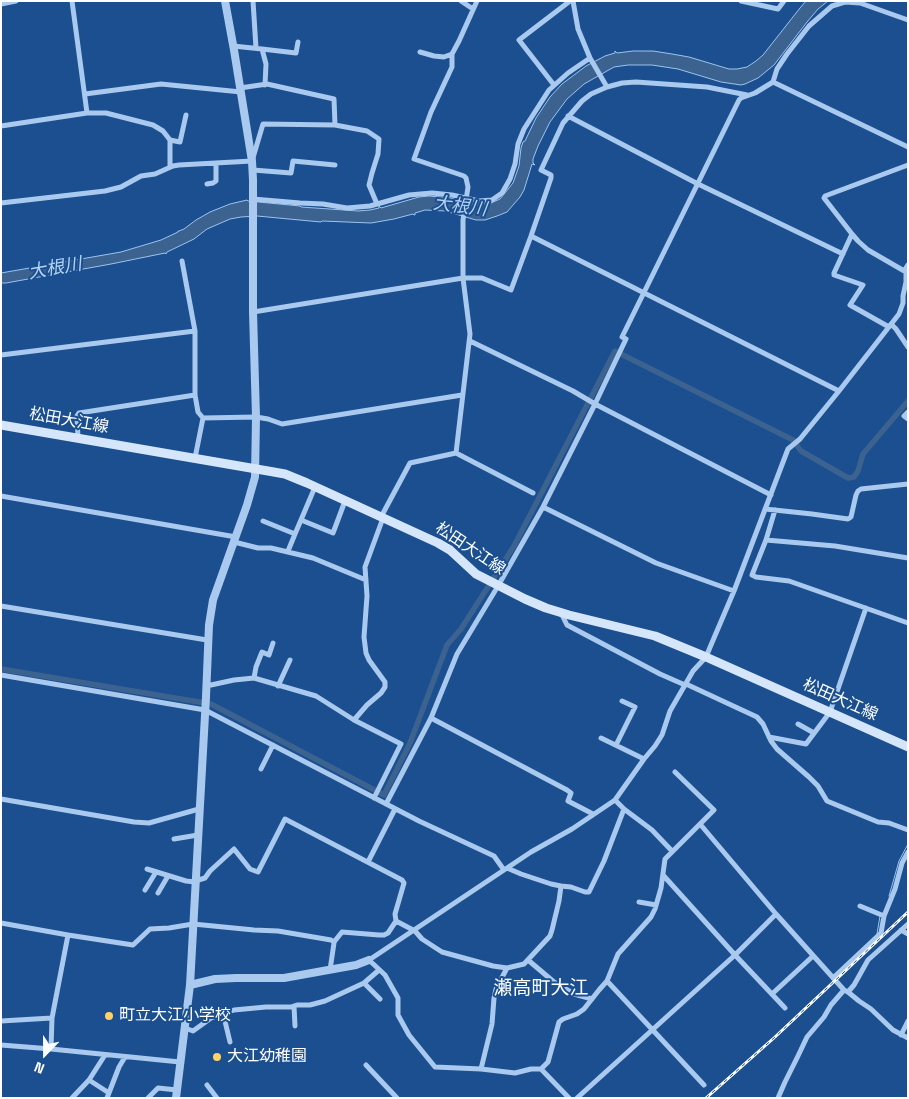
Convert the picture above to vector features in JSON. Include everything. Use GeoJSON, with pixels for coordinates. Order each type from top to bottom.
{"type":"FeatureCollection","features":[{"type":"Feature","properties":{"kind":"main road","name":"松田大江線"},"geometry":{"type":"LineString","coordinates":[[1,425],[285,474],[438,543],[450,550],[476,574],[525,600],[561,613],[655,636],[908,747]]}},
{"type":"Feature","properties":{"kind":"street"},"geometry":{"type":"LineString","coordinates":[[1,4],[16,1]]}},
{"type":"Feature","properties":{"kind":"street"},"geometry":{"type":"LineString","coordinates":[[72,1],[87,113]]}},
{"type":"Feature","properties":{"kind":"street"},"geometry":{"type":"LineString","coordinates":[[148,1098],[158,1088],[177,1094],[190,985],[206,697],[207,640],[213,600],[255,477],[253,170],[234,46],[225,1]]}},
{"type":"Feature","properties":{"kind":"street"},"geometry":{"type":"LineString","coordinates":[[253,1],[256,48]]}},
{"type":"Feature","properties":{"kind":"street"},"geometry":{"type":"LineString","coordinates":[[461,1],[473,9]]}},
{"type":"Feature","properties":{"kind":"street"},"geometry":{"type":"LineString","coordinates":[[456,453],[470,341],[463,278],[463,220],[468,186],[464,176],[414,159],[432,112],[452,68],[452,54],[477,1]]}},
{"type":"Feature","properties":{"kind":"street"},"geometry":{"type":"LineString","coordinates":[[554,86],[519,40],[572,1],[578,29],[590,58],[606,87]]}},
{"type":"Feature","properties":{"kind":"street"},"geometry":{"type":"LineString","coordinates":[[741,1],[778,9],[784,1]]}},
{"type":"Feature","properties":{"kind":"street"},"geometry":{"type":"LineString","coordinates":[[386,804],[431,718],[456,654],[494,584],[543,507],[616,362],[626,339],[622,337],[739,100],[750,96],[773,82],[777,69],[787,54],[810,26],[832,6],[845,2],[860,3],[908,20]]}},
{"type":"Feature","properties":{"kind":"street"},"geometry":{"type":"LineString","coordinates":[[234,46],[262,48],[296,54],[298,42]]}},
{"type":"Feature","properties":{"kind":"street"},"geometry":{"type":"LineString","coordinates":[[262,48],[266,64],[265,84]]}},
{"type":"Feature","properties":{"kind":"street"},"geometry":{"type":"LineString","coordinates":[[420,52],[444,57],[452,54]]}},
{"type":"Feature","properties":{"kind":"street"},"geometry":{"type":"LineString","coordinates":[[253,198],[347,208],[370,206],[409,195],[432,193],[479,201],[492,200],[502,193],[510,179],[515,164],[518,144],[524,129],[549,90],[568,73],[590,58]]}},
{"type":"Feature","properties":{"kind":"street"},"geometry":{"type":"LineString","coordinates":[[253,312],[463,278],[482,278],[511,290],[551,175],[541,170],[563,123],[582,101],[591,94],[606,87],[622,83],[649,82],[707,87],[750,96]]}},
{"type":"Feature","properties":{"kind":"street"},"geometry":{"type":"LineString","coordinates":[[773,82],[908,147]]}},
{"type":"Feature","properties":{"kind":"street"},"geometry":{"type":"LineString","coordinates":[[85,94],[161,84],[241,90],[265,84],[334,99],[334,124]]}},
{"type":"Feature","properties":{"kind":"street"},"geometry":{"type":"LineString","coordinates":[[1,126],[87,113],[106,113],[153,126],[163,131],[170,140],[170,167]]}},
{"type":"Feature","properties":{"kind":"street"},"geometry":{"type":"LineString","coordinates":[[170,140],[180,142],[186,115]]}},
{"type":"Feature","properties":{"kind":"street"},"geometry":{"type":"LineString","coordinates":[[568,116],[698,184],[843,254]]}},
{"type":"Feature","properties":{"kind":"street"},"geometry":{"type":"LineString","coordinates":[[252,161],[263,124],[334,124],[367,131],[379,139],[378,154],[369,185],[377,204]]}},
{"type":"Feature","properties":{"kind":"street"},"geometry":{"type":"LineString","coordinates":[[1,203],[105,191],[120,187],[141,176],[155,174],[179,165],[252,161]]}},
{"type":"Feature","properties":{"kind":"street"},"geometry":{"type":"LineString","coordinates":[[253,170],[291,173],[293,161],[335,165]]}},
{"type":"Feature","properties":{"kind":"street"},"geometry":{"type":"LineString","coordinates":[[208,184],[216,181],[216,163]]}},
{"type":"Feature","properties":{"kind":"street"},"geometry":{"type":"LineString","coordinates":[[190,985],[215,979],[284,978],[356,965],[369,960],[415,931],[530,852],[572,829],[615,800],[662,735],[670,710],[693,671],[706,657],[734,591],[788,449],[800,439],[839,391],[899,314],[903,304],[907,270],[868,250],[852,234],[824,198],[908,165]]}},
{"type":"Feature","properties":{"kind":"street"},"geometry":{"type":"LineString","coordinates":[[852,234],[834,275],[864,285],[850,305],[896,329],[908,347]]}},
{"type":"Feature","properties":{"kind":"street"},"geometry":{"type":"LineString","coordinates":[[531,236],[839,391]]}},
{"type":"Feature","properties":{"kind":"street"},"geometry":{"type":"LineString","coordinates":[[182,260],[195,331],[195,395],[198,412],[203,418]]}},
{"type":"Feature","properties":{"kind":"street"},"geometry":{"type":"LineString","coordinates":[[1,355],[195,331]]}},
{"type":"Feature","properties":{"kind":"street"},"geometry":{"type":"LineString","coordinates":[[470,341],[573,391],[594,404],[771,495]]}},
{"type":"Feature","properties":{"kind":"street"},"geometry":{"type":"LineString","coordinates":[[78,438],[77,416],[79,413],[195,395]]}},
{"type":"Feature","properties":{"kind":"street"},"geometry":{"type":"LineString","coordinates":[[203,418],[256,417],[282,424],[462,395]]}},
{"type":"Feature","properties":{"kind":"street"},"geometry":{"type":"LineString","coordinates":[[908,412],[904,416],[908,419]]}},
{"type":"Feature","properties":{"kind":"street"},"geometry":{"type":"LineString","coordinates":[[194,458],[203,418]]}},
{"type":"Feature","properties":{"kind":"street"},"geometry":{"type":"LineString","coordinates":[[354,720],[385,687],[385,682],[366,653],[364,637],[367,596],[365,567],[382,517],[410,463],[456,453],[533,493]]}},
{"type":"Feature","properties":{"kind":"street"},"geometry":{"type":"LineString","coordinates":[[765,509],[848,519],[851,517],[856,495],[861,489],[908,484]]}},
{"type":"Feature","properties":{"kind":"street"},"geometry":{"type":"LineString","coordinates":[[288,551],[315,487]]}},
{"type":"Feature","properties":{"kind":"street"},"geometry":{"type":"LineString","coordinates":[[1,496],[235,539],[258,548],[288,551],[313,558],[366,580]]}},
{"type":"Feature","properties":{"kind":"street"},"geometry":{"type":"LineString","coordinates":[[300,520],[333,533],[345,501]]}},
{"type":"Feature","properties":{"kind":"street"},"geometry":{"type":"LineString","coordinates":[[543,507],[656,564],[734,591]]}},
{"type":"Feature","properties":{"kind":"street"},"geometry":{"type":"LineString","coordinates":[[775,510],[766,540],[752,575],[789,581],[908,623]]}},
{"type":"Feature","properties":{"kind":"street"},"geometry":{"type":"LineString","coordinates":[[263,521],[294,534]]}},
{"type":"Feature","properties":{"kind":"street"},"geometry":{"type":"LineString","coordinates":[[766,540],[835,546],[908,558]]}},
{"type":"Feature","properties":{"kind":"street"},"geometry":{"type":"LineString","coordinates":[[1,606],[207,640]]}},
{"type":"Feature","properties":{"kind":"street"},"geometry":{"type":"LineString","coordinates":[[769,737],[806,744],[830,712],[866,608]]}},
{"type":"Feature","properties":{"kind":"street"},"geometry":{"type":"LineString","coordinates":[[561,613],[567,625],[660,674],[757,717],[777,749],[818,786],[827,801],[878,822],[889,823],[908,830]]}},
{"type":"Feature","properties":{"kind":"street"},"geometry":{"type":"LineString","coordinates":[[254,678],[262,652],[269,655],[274,643]]}},
{"type":"Feature","properties":{"kind":"street"},"geometry":{"type":"LineString","coordinates":[[278,686],[290,660]]}},
{"type":"Feature","properties":{"kind":"street"},"geometry":{"type":"LineString","coordinates":[[1,675],[205,709],[395,809],[494,856],[505,869],[585,892],[589,892],[604,861],[624,809]]}},
{"type":"Feature","properties":{"kind":"street"},"geometry":{"type":"LineString","coordinates":[[206,684],[254,678],[316,696],[354,720],[401,744],[374,798]]}},
{"type":"Feature","properties":{"kind":"street"},"geometry":{"type":"LineString","coordinates":[[616,745],[634,707],[622,701]]}},
{"type":"Feature","properties":{"kind":"street"},"geometry":{"type":"LineString","coordinates":[[431,718],[567,790],[571,793],[568,802],[593,814]]}},
{"type":"Feature","properties":{"kind":"street"},"geometry":{"type":"LineString","coordinates":[[798,724],[814,733]]}},
{"type":"Feature","properties":{"kind":"street"},"geometry":{"type":"LineString","coordinates":[[601,738],[644,759]]}},
{"type":"Feature","properties":{"kind":"street"},"geometry":{"type":"LineString","coordinates":[[262,769],[273,745]]}},
{"type":"Feature","properties":{"kind":"street"},"geometry":{"type":"LineString","coordinates":[[369,960],[385,975],[398,998],[398,1015],[409,1036],[435,1067],[481,1069],[515,1074],[531,1069],[541,1069],[548,1062],[559,1022],[584,1009],[608,981],[618,954],[650,917],[662,888],[665,859],[714,810],[675,772]]}},
{"type":"Feature","properties":{"kind":"street"},"geometry":{"type":"LineString","coordinates":[[1,799],[149,824],[199,809]]}},
{"type":"Feature","properties":{"kind":"street"},"geometry":{"type":"LineString","coordinates":[[615,800],[652,830],[672,851]]}},
{"type":"Feature","properties":{"kind":"street"},"geometry":{"type":"LineString","coordinates":[[368,862],[395,809]]}},
{"type":"Feature","properties":{"kind":"street"},"geometry":{"type":"LineString","coordinates":[[147,869],[195,882],[205,878],[234,849],[250,868],[258,872],[285,819],[402,880],[404,883],[395,914],[396,921],[388,933],[384,935],[342,932],[334,942],[330,970]]}},
{"type":"Feature","properties":{"kind":"street"},"geometry":{"type":"LineString","coordinates":[[700,824],[833,978],[846,991],[872,1009],[889,1027],[908,1038]]}},
{"type":"Feature","properties":{"kind":"street"},"geometry":{"type":"LineString","coordinates":[[174,839],[198,835]]}},
{"type":"Feature","properties":{"kind":"street"},"geometry":{"type":"LineString","coordinates":[[833,978],[881,933],[884,916],[895,889],[902,863],[908,852]]}},
{"type":"Feature","properties":{"kind":"street"},"geometry":{"type":"LineString","coordinates":[[145,890],[156,872]]}},
{"type":"Feature","properties":{"kind":"street"},"geometry":{"type":"LineString","coordinates":[[663,875],[785,1008]]}},
{"type":"Feature","properties":{"kind":"street"},"geometry":{"type":"LineString","coordinates":[[158,893],[168,876]]}},
{"type":"Feature","properties":{"kind":"street"},"geometry":{"type":"LineString","coordinates":[[396,921],[415,931],[422,939],[442,952],[507,968],[524,964],[550,936],[559,901],[560,886]]}},
{"type":"Feature","properties":{"kind":"street"},"geometry":{"type":"LineString","coordinates":[[639,902],[656,906]]}},
{"type":"Feature","properties":{"kind":"street"},"geometry":{"type":"LineString","coordinates":[[860,906],[884,916]]}},
{"type":"Feature","properties":{"kind":"street"},"geometry":{"type":"LineString","coordinates":[[577,1098],[735,955],[776,914]]}},
{"type":"Feature","properties":{"kind":"street"},"geometry":{"type":"LineString","coordinates":[[1,923],[134,944],[150,929],[193,924],[278,932],[334,942]]}},
{"type":"Feature","properties":{"kind":"street"},"geometry":{"type":"LineString","coordinates":[[778,1098],[807,1037],[824,1017],[831,1005],[854,985],[868,960],[908,924]]}},
{"type":"Feature","properties":{"kind":"street"},"geometry":{"type":"LineString","coordinates":[[901,930],[908,934]]}},
{"type":"Feature","properties":{"kind":"street"},"geometry":{"type":"LineString","coordinates":[[51,1048],[52,1018],[68,935]]}},
{"type":"Feature","properties":{"kind":"street"},"geometry":{"type":"LineString","coordinates":[[772,994],[813,956]]}},
{"type":"Feature","properties":{"kind":"street"},"geometry":{"type":"LineString","coordinates":[[528,960],[554,982],[574,994],[592,999]]}},
{"type":"Feature","properties":{"kind":"street"},"geometry":{"type":"LineString","coordinates":[[481,1069],[492,1024],[496,990],[507,968]]}},
{"type":"Feature","properties":{"kind":"street"},"geometry":{"type":"LineString","coordinates":[[185,1028],[192,1031],[210,1018],[240,1009],[291,1008],[325,1001],[364,983],[378,970]]}},
{"type":"Feature","properties":{"kind":"street"},"geometry":{"type":"LineString","coordinates":[[608,981],[704,1085]]}},
{"type":"Feature","properties":{"kind":"street"},"geometry":{"type":"LineString","coordinates":[[364,983],[380,999]]}},
{"type":"Feature","properties":{"kind":"street"},"geometry":{"type":"LineString","coordinates":[[294,1006],[295,1026]]}},
{"type":"Feature","properties":{"kind":"street"},"geometry":{"type":"LineString","coordinates":[[223,1013],[230,1042]]}},
{"type":"Feature","properties":{"kind":"street"},"geometry":{"type":"LineString","coordinates":[[1,1021],[52,1018]]}},
{"type":"Feature","properties":{"kind":"street"},"geometry":{"type":"LineString","coordinates":[[901,1035],[908,1021]]}},
{"type":"Feature","properties":{"kind":"street"},"geometry":{"type":"LineString","coordinates":[[1,1045],[51,1048],[180,1062]]}},
{"type":"Feature","properties":{"kind":"street"},"geometry":{"type":"LineString","coordinates":[[72,1098],[89,1080],[105,1055]]}},
{"type":"Feature","properties":{"kind":"street"},"geometry":{"type":"LineString","coordinates":[[89,1080],[108,1095],[119,1066],[125,1057]]}},
{"type":"Feature","properties":{"kind":"street"},"geometry":{"type":"LineString","coordinates":[[366,1065],[397,1098]]}},
{"type":"Feature","properties":{"kind":"street"},"geometry":{"type":"LineString","coordinates":[[541,1069],[569,1098]]}},
{"type":"Feature","properties":{"kind":"street"},"geometry":{"type":"LineString","coordinates":[[207,1085],[217,1098]]}},
{"type":"Feature","properties":{"kind":"water","name":"大根川"},"geometry":{"type":"Polygon","coordinates":[[[806,1],[828,1],[807,22],[774,65],[758,78],[745,84],[721,82],[678,69],[652,65],[628,65],[614,67],[584,84],[567,99],[550,122],[538,146],[533,159],[535,165],[532,164],[520,197],[507,212],[497,216],[485,220],[476,220],[445,211],[425,210],[415,213],[415,215],[371,223],[321,222],[257,216],[241,217],[230,219],[207,229],[194,239],[166,254],[1,283],[1,273],[121,252],[161,240],[184,229],[210,212],[247,200],[301,207],[358,211],[379,208],[379,206],[381,208],[429,196],[450,198],[476,205],[491,203],[500,199],[513,183],[519,166],[523,142],[550,97],[562,84],[586,66],[615,53],[615,51],[617,53],[653,51],[689,57],[729,69],[747,67],[763,55],[806,1]]]}},
{"type":"Feature","properties":{"kind":"waterway"},"geometry":{"type":"LineString","coordinates":[[1,669],[211,704],[384,795],[410,743],[447,645],[461,629],[514,546],[615,351],[793,440],[801,451],[848,478],[854,477],[858,471],[863,454],[908,401]]}},
{"type":"Feature","properties":{"kind":"waterway"},"geometry":{"type":"LineString","coordinates":[[889,896],[899,861],[908,844]]}},
{"type":"Feature","properties":{"kind":"waterway"},"geometry":{"type":"LineString","coordinates":[[877,934],[880,916]]}},
{"type":"Feature","properties":{"kind":"railway"},"geometry":{"type":"LineString","coordinates":[[706,1098],[775,1037],[908,912]]}},
{"type":"Feature","properties":{"kind":"place","name":"町立大江小学校"},"geometry":{"type":"Point","coordinates":[109,1016]}},
{"type":"Feature","properties":{"kind":"place","name":"大江幼稚園"},"geometry":{"type":"Point","coordinates":[217,1057]}},
{"type":"Feature","properties":{"kind":"district","name":"瀬高町大江"},"geometry":{"type":"Point","coordinates":[541,989]}}]}
